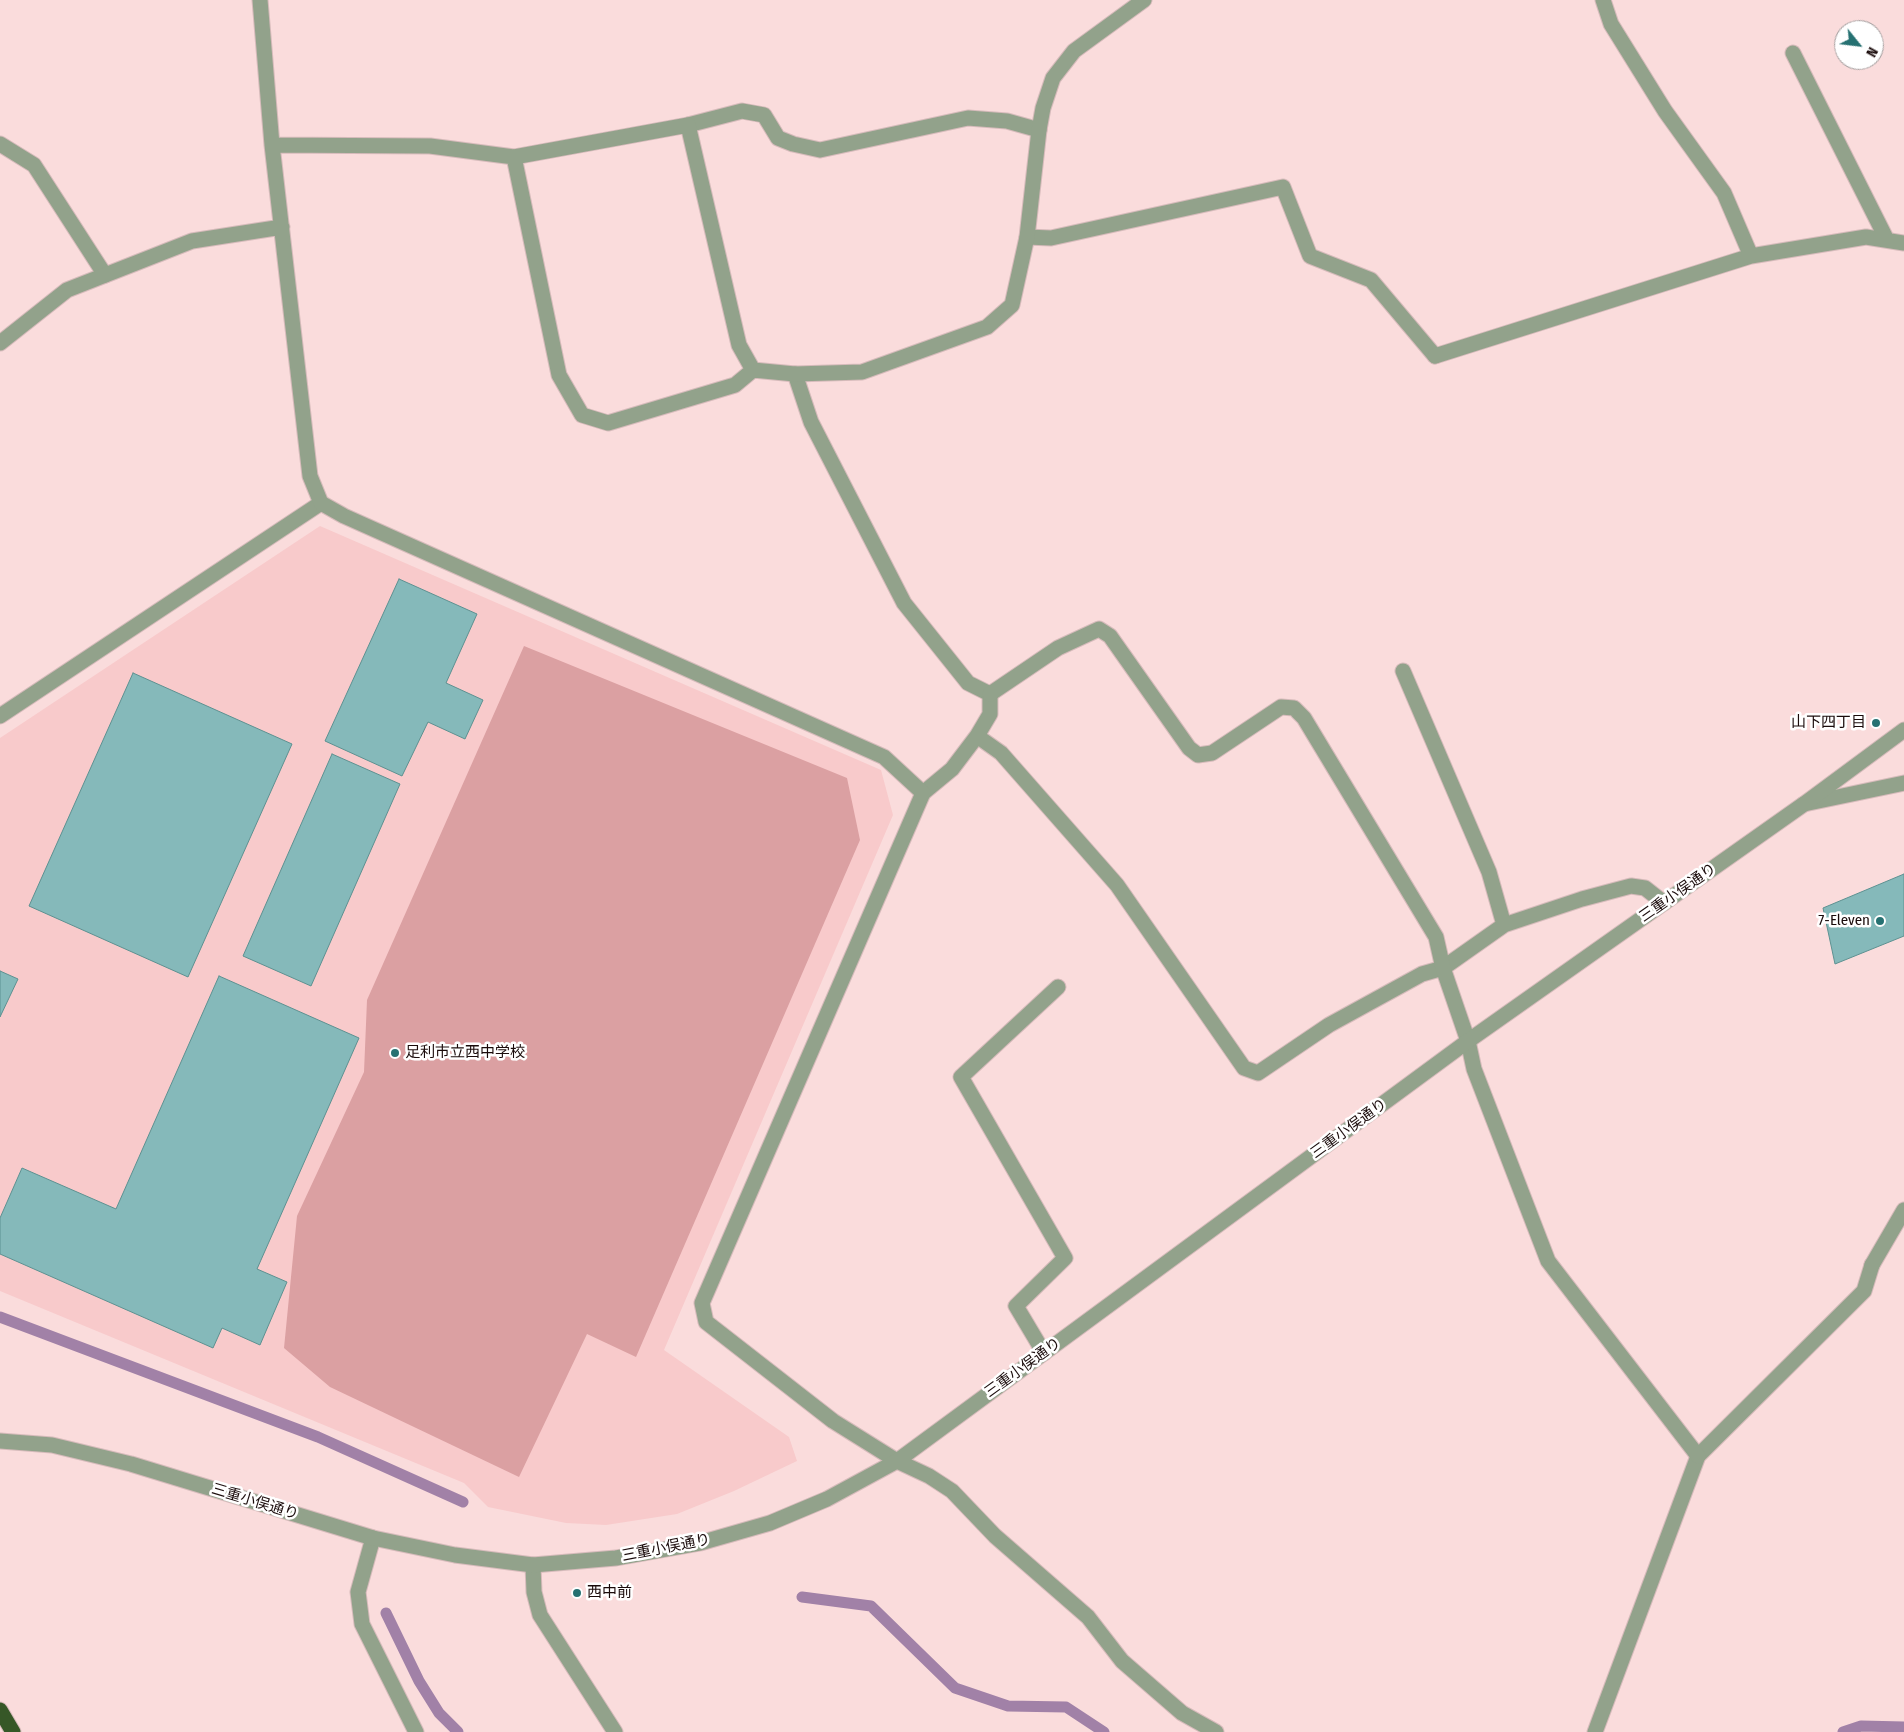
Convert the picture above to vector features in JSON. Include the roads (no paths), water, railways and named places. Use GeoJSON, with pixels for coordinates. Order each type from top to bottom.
{"type":"FeatureCollection","features":[{"type":"Feature","properties":{"kind":"highway"},"geometry":{"type":"LineString","coordinates":[[0,1710],[13,1732]]}},
{"type":"Feature","properties":{"kind":"street"},"geometry":{"type":"LineString","coordinates":[[260,0],[272,145],[310,476],[321,503],[344,516],[884,757],[923,793]]}},
{"type":"Feature","properties":{"kind":"street"},"geometry":{"type":"LineString","coordinates":[[514,157],[559,375],[582,415],[608,423],[735,385],[753,370],[795,374],[862,372],[987,327],[1012,305],[1026,237],[1038,130],[1053,78],[1074,50],[1144,0]]}},
{"type":"Feature","properties":{"kind":"street"},"geometry":{"type":"LineString","coordinates":[[1604,0],[1611,24],[1665,111],[1724,193],[1751,256]]}},
{"type":"Feature","properties":{"kind":"street"},"geometry":{"type":"LineString","coordinates":[[1793,53],[1887,240]]}},
{"type":"Feature","properties":{"kind":"street"},"geometry":{"type":"LineString","coordinates":[[272,145],[430,146],[514,157],[688,125],[742,111],[764,115],[778,138],[820,150],[968,118],[1007,121],[1038,130]]}},
{"type":"Feature","properties":{"kind":"street"},"geometry":{"type":"LineString","coordinates":[[688,125],[739,345],[753,370]]}},
{"type":"Feature","properties":{"kind":"street"},"geometry":{"type":"LineString","coordinates":[[0,144],[34,165],[105,275]]}},
{"type":"Feature","properties":{"kind":"street"},"geometry":{"type":"LineString","coordinates":[[1026,237],[1051,238],[1283,187],[1310,256],[1370,280],[1435,356],[1751,256],[1866,237],[1904,243]]}},
{"type":"Feature","properties":{"kind":"street"},"geometry":{"type":"LineString","coordinates":[[0,343],[67,290],[192,241],[282,227]]}},
{"type":"Feature","properties":{"kind":"street"},"geometry":{"type":"LineString","coordinates":[[795,374],[811,422],[904,603],[968,683],[990,694]]}},
{"type":"Feature","properties":{"kind":"street"},"geometry":{"type":"LineString","coordinates":[[0,716],[321,503]]}},
{"type":"Feature","properties":{"kind":"street"},"geometry":{"type":"LineString","coordinates":[[990,694],[1058,648],[1099,629],[1110,636],[1189,748],[1198,755],[1212,753],[1282,707],[1294,708],[1304,718],[1436,937],[1443,968],[1468,1041],[1474,1069],[1548,1261],[1698,1456]]}},
{"type":"Feature","properties":{"kind":"street"},"geometry":{"type":"LineString","coordinates":[[1403,671],[1489,872],[1504,925]]}},
{"type":"Feature","properties":{"kind":"street"},"geometry":{"type":"LineString","coordinates":[[990,694],[990,714],[977,736],[952,769],[923,793],[702,1303],[706,1322],[833,1421],[897,1461],[929,1476],[952,1491],[995,1536],[1088,1618],[1122,1661],[1182,1713],[1216,1732]]}},
{"type":"Feature","properties":{"kind":"street","name":"三重小俣通り"},"geometry":{"type":"LineString","coordinates":[[0,1441],[52,1445],[131,1464],[373,1538],[455,1556],[533,1565],[616,1558],[700,1543],[786,1516],[826,1499],[897,1461],[1468,1041],[1804,804],[1904,730]]}},
{"type":"Feature","properties":{"kind":"street"},"geometry":{"type":"LineString","coordinates":[[977,736],[1002,753],[1116,884],[1244,1068],[1258,1073],[1329,1026],[1422,974],[1443,968],[1504,925],[1582,899],[1631,886],[1645,888],[1664,902]]}},
{"type":"Feature","properties":{"kind":"street"},"geometry":{"type":"LineString","coordinates":[[1804,804],[1904,783]]}},
{"type":"Feature","properties":{"kind":"street"},"geometry":{"type":"LineString","coordinates":[[1044,1353],[1016,1306],[1065,1258],[961,1077],[1058,988]]}},
{"type":"Feature","properties":{"kind":"street"},"geometry":{"type":"LineString","coordinates":[[1595,1732],[1698,1456],[1864,1291],[1872,1265],[1904,1210]]}},
{"type":"Feature","properties":{"kind":"street"},"geometry":{"type":"LineString","coordinates":[[373,1538],[358,1592],[362,1624],[416,1732]]}},
{"type":"Feature","properties":{"kind":"street"},"geometry":{"type":"LineString","coordinates":[[533,1565],[534,1592],[540,1615],[614,1732]]}},
{"type":"Feature","properties":{"kind":"waterway"},"geometry":{"type":"LineString","coordinates":[[0,1317],[318,1437],[463,1502]]}},
{"type":"Feature","properties":{"kind":"waterway"},"geometry":{"type":"LineString","coordinates":[[802,1597],[871,1606],[955,1688],[1008,1706],[1066,1707],[1104,1732]]}},
{"type":"Feature","properties":{"kind":"waterway"},"geometry":{"type":"LineString","coordinates":[[386,1613],[419,1681],[439,1713],[458,1732]]}},
{"type":"Feature","properties":{"kind":"waterway"},"geometry":{"type":"LineString","coordinates":[[1843,1732],[1861,1726],[1904,1727]]}},
{"type":"Feature","properties":{"kind":"place","name":"山下四丁目"},"geometry":{"type":"Point","coordinates":[1876,723]}},
{"type":"Feature","properties":{"kind":"place","name":"7-Eleven"},"geometry":{"type":"Point","coordinates":[1880,921]}},
{"type":"Feature","properties":{"kind":"place","name":"足利市立西中学校"},"geometry":{"type":"Point","coordinates":[395,1053]}},
{"type":"Feature","properties":{"kind":"place","name":"西中前"},"geometry":{"type":"Point","coordinates":[577,1593]}}]}
